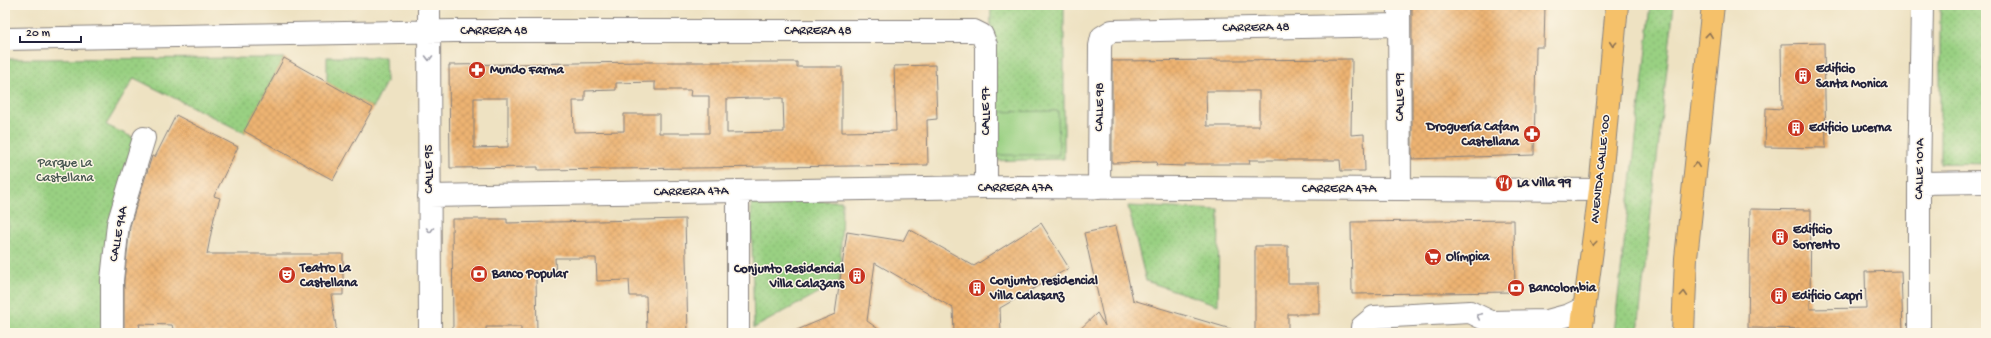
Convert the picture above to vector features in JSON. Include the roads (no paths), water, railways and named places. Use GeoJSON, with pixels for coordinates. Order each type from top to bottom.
{"type":"FeatureCollection","features":[{"type":"Feature","properties":{"kind":"main road","name":"AVENIDA CALLE 100"},"geometry":{"type":"LineString","coordinates":[[1581,333],[1600,190],[1617,5]]}},
{"type":"Feature","properties":{"kind":"main road"},"geometry":{"type":"LineString","coordinates":[[1684,330],[1686,258],[1712,5]]}},
{"type":"Feature","properties":{"kind":"street","name":"CALLE 95"},"geometry":{"type":"LineString","coordinates":[[429,5],[437,32]]}},
{"type":"Feature","properties":{"kind":"street","name":"CALLE 95"},"geometry":{"type":"LineString","coordinates":[[430,333],[437,196],[437,32],[444,5]]}},
{"type":"Feature","properties":{"kind":"street","name":"CALLE 101A"},"geometry":{"type":"LineString","coordinates":[[1919,333],[1919,183],[1922,5]]}},
{"type":"Feature","properties":{"kind":"street","name":"CARRERA 48"},"geometry":{"type":"LineString","coordinates":[[1112,31],[1399,15]]}},
{"type":"Feature","properties":{"kind":"street","name":"CALLE 99"},"geometry":{"type":"LineString","coordinates":[[1399,15],[1400,189]]}},
{"type":"Feature","properties":{"kind":"street","name":"CARRERA 48"},"geometry":{"type":"LineString","coordinates":[[5,39],[437,32],[974,31],[982,35]]}},
{"type":"Feature","properties":{"kind":"street","name":"CALLE 98"},"geometry":{"type":"LineString","coordinates":[[1099,188],[1100,46],[1102,37],[1112,31]]}},
{"type":"Feature","properties":{"kind":"street","name":"CALLE 97"},"geometry":{"type":"LineString","coordinates":[[982,35],[986,45],[986,187]]}},
{"type":"Feature","properties":{"kind":"street","name":"CALLE 94A"},"geometry":{"type":"LineString","coordinates":[[112,333],[112,280],[118,224],[144,138]]}},
{"type":"Feature","properties":{"kind":"street"},"geometry":{"type":"LineString","coordinates":[[1919,183],[1986,182]]}},
{"type":"Feature","properties":{"kind":"street","name":"CARRERA 47A"},"geometry":{"type":"LineString","coordinates":[[437,196],[986,187],[1600,190]]}},
{"type":"Feature","properties":{"kind":"street"},"geometry":{"type":"LineString","coordinates":[[738,191],[738,333]]}},
{"type":"Feature","properties":{"kind":"street","name":"CALLE 95"},"geometry":{"type":"LineString","coordinates":[[437,196],[444,333]]}},
{"type":"Feature","properties":{"kind":"street"},"geometry":{"type":"LineString","coordinates":[[1362,333],[1362,327],[1374,317],[1470,312],[1491,322],[1547,321],[1569,315],[1584,308]]}},
{"type":"Feature","properties":{"kind":"place","name":"Mundo Farma"},"geometry":{"type":"Point","coordinates":[477,70]}},
{"type":"Feature","properties":{"kind":"place","name":"Edificio Santa Monica"},"geometry":{"type":"Point","coordinates":[1803,76]}},
{"type":"Feature","properties":{"kind":"place","name":"Edificio Lucerna"},"geometry":{"type":"Point","coordinates":[1796,128]}},
{"type":"Feature","properties":{"kind":"place","name":"Droguería Cafam Castellana"},"geometry":{"type":"Point","coordinates":[1532,134]}},
{"type":"Feature","properties":{"kind":"place","name":"La Villa 99"},"geometry":{"type":"Point","coordinates":[1504,183]}},
{"type":"Feature","properties":{"kind":"place","name":"Edificio Sorrento"},"geometry":{"type":"Point","coordinates":[1780,237]}},
{"type":"Feature","properties":{"kind":"place","name":"Olímpica"},"geometry":{"type":"Point","coordinates":[1433,257]}},
{"type":"Feature","properties":{"kind":"place","name":"Banco Popular"},"geometry":{"type":"Point","coordinates":[479,274]}},
{"type":"Feature","properties":{"kind":"place","name":"Teatro La Castellana"},"geometry":{"type":"Point","coordinates":[287,275]}},
{"type":"Feature","properties":{"kind":"place","name":"Conjunto Residencial Villa Calazans"},"geometry":{"type":"Point","coordinates":[857,276]}},
{"type":"Feature","properties":{"kind":"place","name":"Conjunto residencial Villa Calasanz"},"geometry":{"type":"Point","coordinates":[977,288]}},
{"type":"Feature","properties":{"kind":"place","name":"Bancolombia"},"geometry":{"type":"Point","coordinates":[1516,288]}},
{"type":"Feature","properties":{"kind":"place","name":"Edificio Capri"},"geometry":{"type":"Point","coordinates":[1779,296]}},
{"type":"Feature","properties":{"kind":"park label","name":"Parque La Castellana"},"geometry":{"type":"Point","coordinates":[65,170]}}]}
